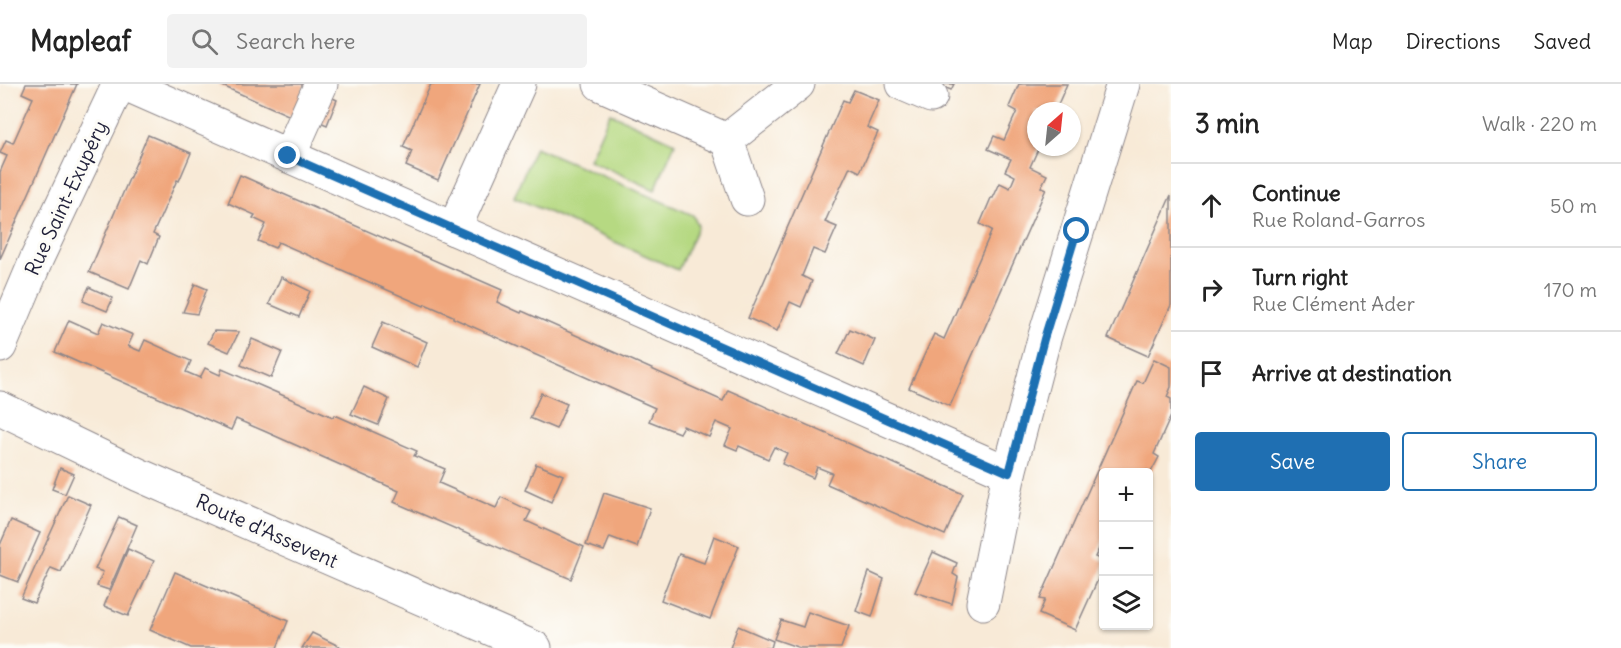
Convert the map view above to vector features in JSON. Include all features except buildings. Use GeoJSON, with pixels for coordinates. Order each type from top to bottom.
{"type":"FeatureCollection","features":[{"type":"Feature","properties":{"kind":"street","name":"Rue Saint-Exupéry"},"geometry":{"type":"LineString","coordinates":[[0,346],[37,258],[119,84]]}},
{"type":"Feature","properties":{"kind":"street"},"geometry":{"type":"LineString","coordinates":[[125,84],[1009,473]]}},
{"type":"Feature","properties":{"kind":"street"},"geometry":{"type":"LineString","coordinates":[[288,156],[321,84]]}},
{"type":"Feature","properties":{"kind":"street"},"geometry":{"type":"LineString","coordinates":[[454,229],[519,84]]}},
{"type":"Feature","properties":{"kind":"street"},"geometry":{"type":"LineString","coordinates":[[600,84],[727,140],[747,199]]}},
{"type":"Feature","properties":{"kind":"street"},"geometry":{"type":"LineString","coordinates":[[727,140],[798,84]]}},
{"type":"Feature","properties":{"kind":"street"},"geometry":{"type":"LineString","coordinates":[[983,603],[1009,473],[1048,328],[1124,84]]}},
{"type":"Feature","properties":{"kind":"street","name":"Route d'Assevent"},"geometry":{"type":"LineString","coordinates":[[0,408],[139,475],[535,648]]}},
{"type":"Feature","properties":{"kind":"green space"},"geometry":{"type":"Polygon","coordinates":[[[610,113],[675,143],[655,190],[589,160],[610,113]]]}},
{"type":"Feature","properties":{"kind":"green space"},"geometry":{"type":"Polygon","coordinates":[[[535,147],[693,215],[698,226],[678,270],[514,197],[535,147]]]}},
{"type":"Feature","properties":{"kind":"route"},"geometry":{"type":"LineString","coordinates":[[288,156],[1009,473],[1044,339],[1077,231]]}}]}
